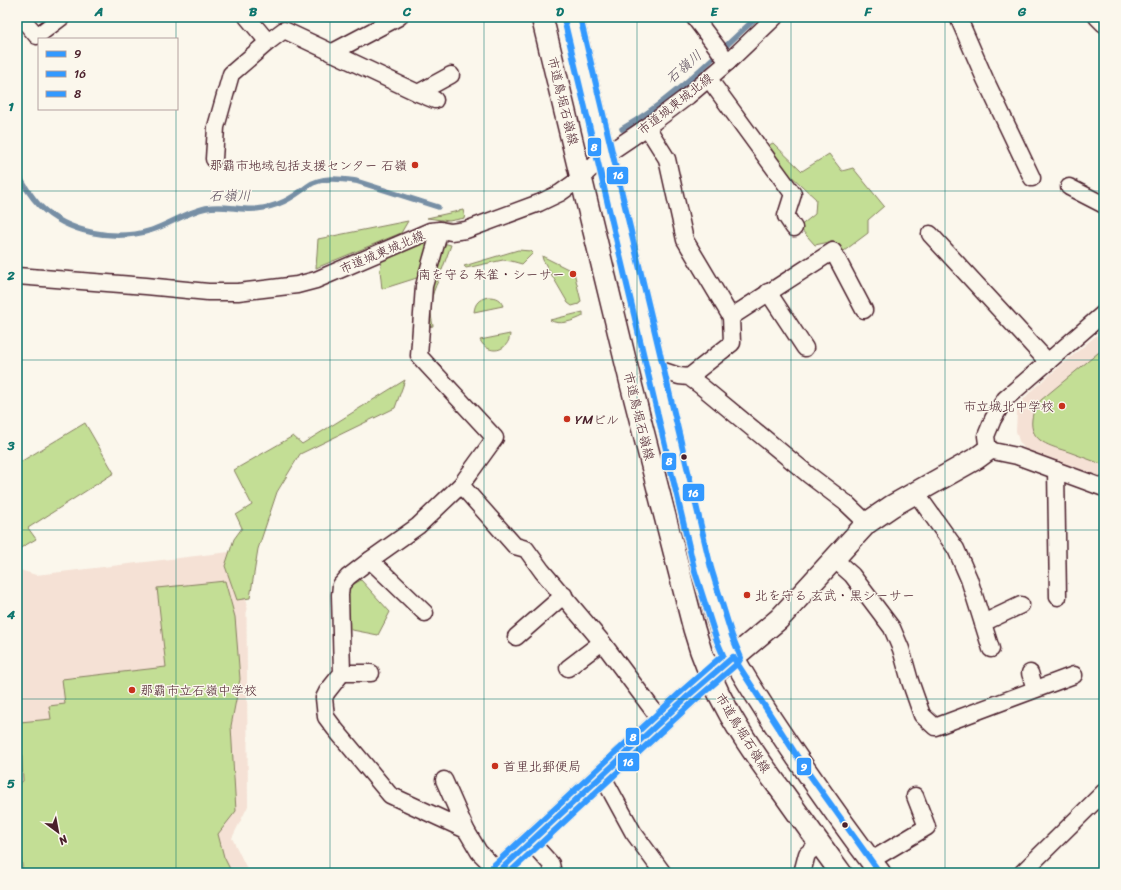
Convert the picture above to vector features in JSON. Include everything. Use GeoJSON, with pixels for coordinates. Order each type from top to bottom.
{"type":"FeatureCollection","features":[{"type":"Feature","properties":{"kind":"street"},"geometry":{"type":"LineString","coordinates":[[21,17],[37,36],[62,17]]}},
{"type":"Feature","properties":{"kind":"street"},"geometry":{"type":"LineString","coordinates":[[247,17],[268,42]]}},
{"type":"Feature","properties":{"kind":"street"},"geometry":{"type":"LineString","coordinates":[[331,53],[399,17]]}},
{"type":"Feature","properties":{"kind":"street","name":"市道鳥堀石嶺線"},"geometry":{"type":"LineString","coordinates":[[542,17],[630,381],[703,659],[719,697],[733,722],[841,873]]}},
{"type":"Feature","properties":{"kind":"street","name":"市道鳥堀石嶺線"},"geometry":{"type":"LineString","coordinates":[[572,17],[703,570],[725,640],[733,657],[792,750],[836,815],[875,867]]}},
{"type":"Feature","properties":{"kind":"street"},"geometry":{"type":"LineString","coordinates":[[694,17],[722,55]]}},
{"type":"Feature","properties":{"kind":"street","name":"市道城東城北線"},"geometry":{"type":"LineString","coordinates":[[17,276],[208,292],[238,292],[297,285],[316,280],[430,231],[440,230],[451,232],[466,230],[481,225],[539,203],[560,193],[581,178],[604,156],[647,127],[709,79],[722,55],[775,17]]}},
{"type":"Feature","properties":{"kind":"street"},"geometry":{"type":"LineString","coordinates":[[958,17],[985,79],[1032,178]]}},
{"type":"Feature","properties":{"kind":"street"},"geometry":{"type":"LineString","coordinates":[[1097,17],[1104,24]]}},
{"type":"Feature","properties":{"kind":"street"},"geometry":{"type":"LineString","coordinates":[[214,159],[216,127],[230,74],[284,30],[435,100]]}},
{"type":"Feature","properties":{"kind":"street"},"geometry":{"type":"LineString","coordinates":[[418,93],[451,75]]}},
{"type":"Feature","properties":{"kind":"street"},"geometry":{"type":"LineString","coordinates":[[709,79],[793,194],[786,216],[794,228]]}},
{"type":"Feature","properties":{"kind":"street"},"geometry":{"type":"LineString","coordinates":[[647,127],[667,159],[685,240],[731,317],[732,343],[689,377]]}},
{"type":"Feature","properties":{"kind":"street"},"geometry":{"type":"LineString","coordinates":[[1069,187],[1104,205]]}},
{"type":"Feature","properties":{"kind":"street"},"geometry":{"type":"LineString","coordinates":[[440,230],[424,286],[419,356],[495,438],[461,485],[418,526],[370,560],[341,585],[340,603],[342,673],[324,698],[326,716],[390,795],[466,830]]}},
{"type":"Feature","properties":{"kind":"street"},"geometry":{"type":"LineString","coordinates":[[930,234],[1048,362]]}},
{"type":"Feature","properties":{"kind":"street"},"geometry":{"type":"LineString","coordinates":[[731,317],[833,251],[864,310]]}},
{"type":"Feature","properties":{"kind":"street"},"geometry":{"type":"LineString","coordinates":[[768,292],[805,348]]}},
{"type":"Feature","properties":{"kind":"street"},"geometry":{"type":"LineString","coordinates":[[988,450],[986,436],[993,419],[1005,399],[1104,313]]}},
{"type":"Feature","properties":{"kind":"street"},"geometry":{"type":"LineString","coordinates":[[655,368],[680,376],[689,377],[846,504],[867,523]]}},
{"type":"Feature","properties":{"kind":"street"},"geometry":{"type":"LineString","coordinates":[[444,780],[466,830],[479,852],[498,872],[710,677],[779,619],[867,523],[892,506],[977,458],[988,450],[1017,456],[1104,488]]}},
{"type":"Feature","properties":{"kind":"street"},"geometry":{"type":"LineString","coordinates":[[1056,470],[1058,598]]}},
{"type":"Feature","properties":{"kind":"street"},"geometry":{"type":"LineString","coordinates":[[461,485],[515,546],[526,549],[542,571],[564,595],[602,642],[662,722]]}},
{"type":"Feature","properties":{"kind":"street"},"geometry":{"type":"LineString","coordinates":[[916,493],[956,549],[969,579],[991,649]]}},
{"type":"Feature","properties":{"kind":"street"},"geometry":{"type":"LineString","coordinates":[[834,559],[852,575],[892,628],[922,715],[936,727],[1074,674]]}},
{"type":"Feature","properties":{"kind":"street"},"geometry":{"type":"LineString","coordinates":[[370,560],[425,613]]}},
{"type":"Feature","properties":{"kind":"street"},"geometry":{"type":"LineString","coordinates":[[516,637],[564,595]]}},
{"type":"Feature","properties":{"kind":"street"},"geometry":{"type":"LineString","coordinates":[[983,623],[1021,605]]}},
{"type":"Feature","properties":{"kind":"street"},"geometry":{"type":"LineString","coordinates":[[568,668],[602,642]]}},
{"type":"Feature","properties":{"kind":"street"},"geometry":{"type":"LineString","coordinates":[[342,673],[371,673]]}},
{"type":"Feature","properties":{"kind":"street"},"geometry":{"type":"LineString","coordinates":[[1030,673],[1035,689]]}},
{"type":"Feature","properties":{"kind":"street"},"geometry":{"type":"LineString","coordinates":[[603,776],[633,832],[663,873]]}},
{"type":"Feature","properties":{"kind":"street"},"geometry":{"type":"LineString","coordinates":[[1022,873],[1104,792]]}},
{"type":"Feature","properties":{"kind":"street"},"geometry":{"type":"LineString","coordinates":[[875,867],[927,827],[915,796]]}},
{"type":"Feature","properties":{"kind":"street"},"geometry":{"type":"LineString","coordinates":[[531,842],[551,864],[553,873]]}},
{"type":"Feature","properties":{"kind":"street"},"geometry":{"type":"LineString","coordinates":[[802,873],[807,854],[819,844]]}},
{"type":"Feature","properties":{"kind":"shaded area","name":"市立城北中学校"},"geometry":{"type":"Polygon","coordinates":[[[1104,329],[1104,479],[1030,453],[1019,441],[1016,431],[1017,411],[1023,400],[1032,390],[1104,329]]]}},
{"type":"Feature","properties":{"kind":"shaded area","name":"那覇市立石嶺中学校"},"geometry":{"type":"Polygon","coordinates":[[[246,550],[248,806],[232,838],[249,873],[17,873],[17,569],[36,575],[246,550]]]}},
{"type":"Feature","properties":{"kind":"green space"},"geometry":{"type":"Polygon","coordinates":[[[773,143],[802,171],[829,154],[842,171],[853,168],[884,206],[868,220],[868,233],[844,251],[834,241],[815,245],[799,227],[815,214],[816,199],[788,173],[767,146],[773,143]]]}},
{"type":"Feature","properties":{"kind":"green space"},"geometry":{"type":"Polygon","coordinates":[[[463,210],[465,218],[449,221],[427,218],[463,210]]]}},
{"type":"Feature","properties":{"kind":"green space"},"geometry":{"type":"Polygon","coordinates":[[[408,221],[401,233],[316,268],[318,239],[408,221]]]}},
{"type":"Feature","properties":{"kind":"green space"},"geometry":{"type":"Polygon","coordinates":[[[427,239],[451,245],[442,270],[382,289],[380,270],[382,260],[427,239]]]}},
{"type":"Feature","properties":{"kind":"green space"},"geometry":{"type":"Polygon","coordinates":[[[518,250],[531,251],[533,253],[522,264],[503,260],[466,268],[464,266],[518,250]]]}},
{"type":"Feature","properties":{"kind":"green space"},"geometry":{"type":"Polygon","coordinates":[[[542,256],[574,272],[581,301],[579,304],[572,306],[568,303],[542,256]]]}},
{"type":"Feature","properties":{"kind":"green space"},"geometry":{"type":"Polygon","coordinates":[[[434,274],[439,279],[431,302],[433,326],[428,327],[430,275],[434,274]]]}},
{"type":"Feature","properties":{"kind":"green space"},"geometry":{"type":"Polygon","coordinates":[[[488,297],[497,299],[503,306],[474,312],[475,306],[478,302],[488,297]]]}},
{"type":"Feature","properties":{"kind":"green space"},"geometry":{"type":"Polygon","coordinates":[[[583,312],[583,316],[571,321],[557,323],[550,320],[583,312]]]}},
{"type":"Feature","properties":{"kind":"green space"},"geometry":{"type":"Polygon","coordinates":[[[510,334],[506,345],[498,350],[488,348],[480,340],[510,334]]]}},
{"type":"Feature","properties":{"kind":"green space","name":"市立城北中学校"},"geometry":{"type":"Polygon","coordinates":[[[1104,348],[1104,465],[1055,448],[1043,442],[1034,433],[1032,419],[1036,407],[1041,400],[1104,348]]]}},
{"type":"Feature","properties":{"kind":"green space"},"geometry":{"type":"Polygon","coordinates":[[[405,380],[395,408],[300,454],[277,492],[258,549],[250,598],[237,600],[225,566],[234,539],[242,528],[236,515],[252,505],[234,470],[293,436],[302,444],[405,380]]]}},
{"type":"Feature","properties":{"kind":"green space"},"geometry":{"type":"Polygon","coordinates":[[[85,423],[114,473],[28,528],[36,539],[17,550],[17,464],[85,423]]]}},
{"type":"Feature","properties":{"kind":"green space"},"geometry":{"type":"Polygon","coordinates":[[[361,580],[390,612],[378,635],[347,629],[347,588],[361,580]]]}},
{"type":"Feature","properties":{"kind":"green space","name":"那覇市立石嶺中学校"},"geometry":{"type":"Polygon","coordinates":[[[225,581],[235,617],[240,679],[231,726],[236,811],[218,834],[224,857],[232,873],[23,873],[17,834],[17,785],[23,781],[20,722],[51,719],[49,706],[65,704],[62,679],[166,667],[157,588],[225,581]]]}},
{"type":"Feature","properties":{"kind":"waterway","name":"石嶺川"},"geometry":{"type":"LineString","coordinates":[[622,129],[659,105],[676,91],[757,17]]}},
{"type":"Feature","properties":{"kind":"waterway","name":"石嶺川"},"geometry":{"type":"LineString","coordinates":[[17,172],[24,185],[39,205],[50,215],[77,228],[107,235],[138,234],[165,225],[192,212],[211,207],[245,209],[270,207],[294,196],[313,183],[325,179],[356,181],[438,207]]}},
{"type":"Feature","properties":{"kind":"transit line","name":"16"},"geometry":{"type":"LineString","coordinates":[[509,873],[693,702],[738,663],[741,658],[732,636],[711,568],[580,17]]}},
{"type":"Feature","properties":{"kind":"transit line","name":"8"},"geometry":{"type":"LineString","coordinates":[[492,867],[683,690],[723,655],[717,641],[695,572],[564,19]]}},
{"type":"Feature","properties":{"kind":"transit line","name":"9"},"geometry":{"type":"LineString","coordinates":[[733,657],[804,767],[880,873]]}},
{"type":"Feature","properties":{"kind":"transit line","name":"9"},"geometry":{"type":"LineString","coordinates":[[497,873],[688,696],[733,657]]}},
{"type":"Feature","properties":{"kind":"place","name":"那覇市地域包括支援センター 石嶺"},"geometry":{"type":"Point","coordinates":[415,165]}},
{"type":"Feature","properties":{"kind":"place","name":"南を守る 朱雀・シーサー"},"geometry":{"type":"Point","coordinates":[573,274]}},
{"type":"Feature","properties":{"kind":"place","name":"市立城北中学校"},"geometry":{"type":"Point","coordinates":[1062,406]}},
{"type":"Feature","properties":{"kind":"place","name":"YMビル"},"geometry":{"type":"Point","coordinates":[567,419]}},
{"type":"Feature","properties":{"kind":"place","name":"北を守る 玄武・黒シーサー"},"geometry":{"type":"Point","coordinates":[747,595]}},
{"type":"Feature","properties":{"kind":"place","name":"那覇市立石嶺中学校"},"geometry":{"type":"Point","coordinates":[132,690]}},
{"type":"Feature","properties":{"kind":"place","name":"首里北郵便局"},"geometry":{"type":"Point","coordinates":[495,766]}}]}
